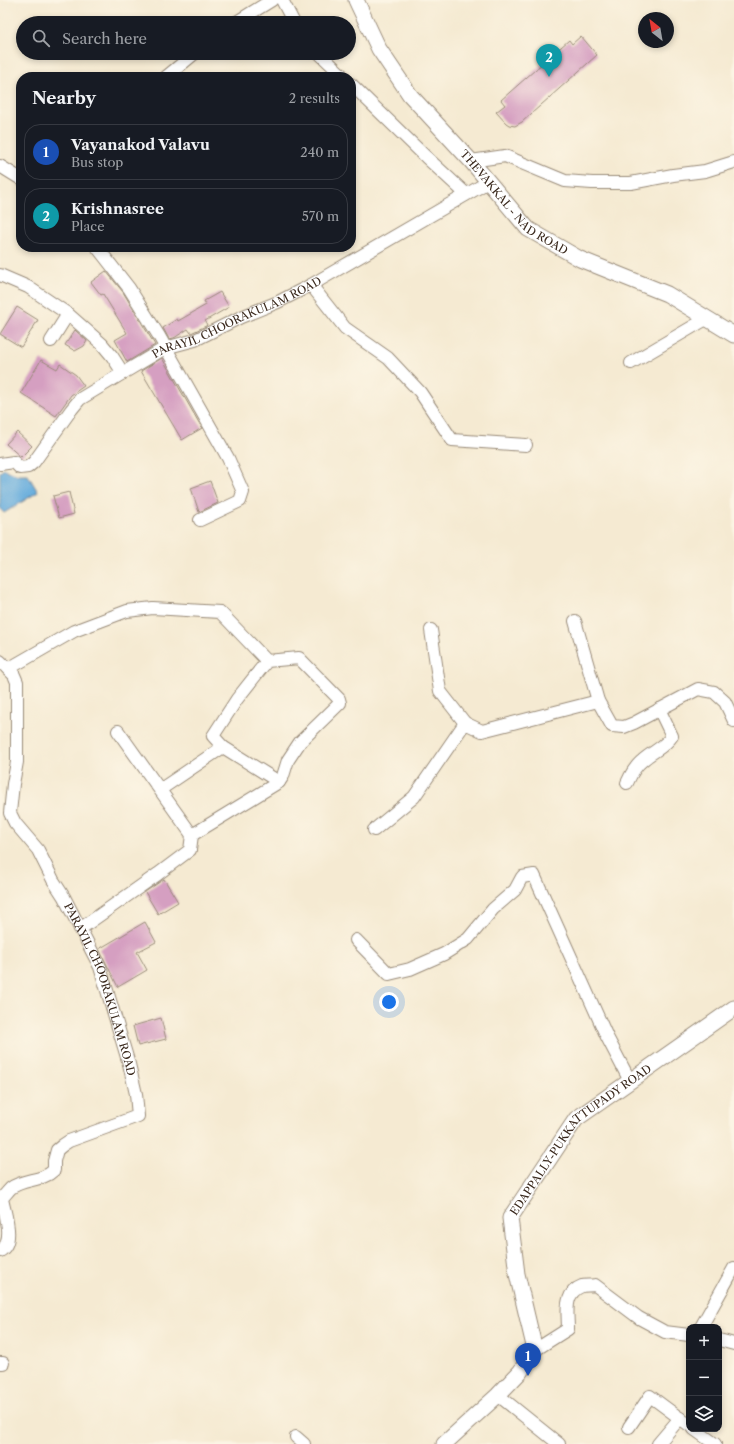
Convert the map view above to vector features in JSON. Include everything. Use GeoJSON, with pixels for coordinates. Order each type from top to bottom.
{"type":"FeatureCollection","features":[{"type":"Feature","properties":{"kind":"main road","name":"THEVAKKAL - NAD ROAD"},"geometry":{"type":"LineString","coordinates":[[356,0],[379,49],[410,95],[471,161],[528,229],[580,259],[667,294],[734,335]]}},
{"type":"Feature","properties":{"kind":"main road","name":"EDAPPALLY-PUKKATTUPADY ROAD"},"geometry":{"type":"LineString","coordinates":[[535,1350],[517,1274],[510,1218],[576,1119],[734,1008]]}},
{"type":"Feature","properties":{"kind":"main road"},"geometry":{"type":"LineString","coordinates":[[444,1444],[498,1395],[520,1372],[535,1350]]}},
{"type":"Feature","properties":{"kind":"street"},"geometry":{"type":"LineString","coordinates":[[246,16],[272,0]]}},
{"type":"Feature","properties":{"kind":"street"},"geometry":{"type":"LineString","coordinates":[[282,0],[290,16]]}},
{"type":"Feature","properties":{"kind":"street"},"geometry":{"type":"LineString","coordinates":[[172,72],[187,60]]}},
{"type":"Feature","properties":{"kind":"street"},"geometry":{"type":"LineString","coordinates":[[326,60],[339,72]]}},
{"type":"Feature","properties":{"kind":"street"},"geometry":{"type":"LineString","coordinates":[[356,89],[466,194]]}},
{"type":"Feature","properties":{"kind":"street"},"geometry":{"type":"LineString","coordinates":[[471,161],[505,156],[565,181],[592,183],[631,183],[705,171],[734,162]]}},
{"type":"Feature","properties":{"kind":"street"},"geometry":{"type":"LineString","coordinates":[[0,166],[16,176]]}},
{"type":"Feature","properties":{"kind":"street","name":"PARAYIL CHOORAKULAM ROAD"},"geometry":{"type":"LineString","coordinates":[[123,373],[165,348],[195,340],[241,317],[278,302],[311,285],[352,260],[422,222],[488,182]]}},
{"type":"Feature","properties":{"kind":"street"},"geometry":{"type":"LineString","coordinates":[[101,252],[129,288],[165,348],[228,458],[243,492],[240,501],[200,520]]}},
{"type":"Feature","properties":{"kind":"street"},"geometry":{"type":"LineString","coordinates":[[0,275],[28,287],[68,314],[102,344],[123,373],[80,399],[28,468],[20,468],[14,462],[0,464]]}},
{"type":"Feature","properties":{"kind":"street"},"geometry":{"type":"LineString","coordinates":[[311,285],[345,328],[388,358],[420,392],[452,440],[526,445]]}},
{"type":"Feature","properties":{"kind":"street"},"geometry":{"type":"LineString","coordinates":[[51,341],[68,314]]}},
{"type":"Feature","properties":{"kind":"street"},"geometry":{"type":"LineString","coordinates":[[631,362],[706,319]]}},
{"type":"Feature","properties":{"kind":"street"},"geometry":{"type":"LineString","coordinates":[[4,665],[74,631],[127,611],[153,608],[220,612],[267,661]]}},
{"type":"Feature","properties":{"kind":"street"},"geometry":{"type":"LineString","coordinates":[[576,621],[598,701],[612,726],[624,726],[634,723],[698,689],[714,692],[725,702],[734,721]]}},
{"type":"Feature","properties":{"kind":"street"},"geometry":{"type":"LineString","coordinates":[[431,630],[440,691],[465,723],[482,731],[598,701]]}},
{"type":"Feature","properties":{"kind":"street"},"geometry":{"type":"LineString","coordinates":[[192,835],[279,782],[283,776],[288,760],[300,742],[340,703],[339,698],[300,658],[267,661],[237,699],[213,736],[223,747],[279,782]]}},
{"type":"Feature","properties":{"kind":"street","name":"PARAYIL CHOORAKULAM ROAD"},"geometry":{"type":"LineString","coordinates":[[0,1251],[6,1244],[9,1235],[1,1193],[16,1186],[48,1176],[54,1170],[54,1161],[57,1150],[69,1141],[138,1116],[136,1094],[129,1064],[100,967],[38,850],[15,824],[10,813],[17,762],[18,682],[14,675],[4,665]]}},
{"type":"Feature","properties":{"kind":"street"},"geometry":{"type":"LineString","coordinates":[[627,783],[633,770],[643,759],[668,743],[672,736],[659,710]]}},
{"type":"Feature","properties":{"kind":"street"},"geometry":{"type":"LineString","coordinates":[[374,830],[414,797],[465,723]]}},
{"type":"Feature","properties":{"kind":"street"},"geometry":{"type":"LineString","coordinates":[[80,929],[190,850],[192,835],[118,730]]}},
{"type":"Feature","properties":{"kind":"street"},"geometry":{"type":"LineString","coordinates":[[161,789],[223,747]]}},
{"type":"Feature","properties":{"kind":"street"},"geometry":{"type":"LineString","coordinates":[[356,940],[389,974],[410,969],[444,954],[468,939],[493,909],[516,890],[522,877],[534,875],[607,1037],[630,1081]]}},
{"type":"Feature","properties":{"kind":"street"},"geometry":{"type":"LineString","coordinates":[[703,1324],[734,1268]]}},
{"type":"Feature","properties":{"kind":"street"},"geometry":{"type":"LineString","coordinates":[[535,1350],[568,1329],[567,1302],[571,1293],[582,1286],[595,1285],[639,1318],[665,1332],[686,1336]]}},
{"type":"Feature","properties":{"kind":"street"},"geometry":{"type":"LineString","coordinates":[[722,1341],[734,1344]]}},
{"type":"Feature","properties":{"kind":"street"},"geometry":{"type":"LineString","coordinates":[[498,1395],[558,1444]]}},
{"type":"Feature","properties":{"kind":"street"},"geometry":{"type":"LineString","coordinates":[[629,1427],[650,1396],[685,1422],[658,1444]]}},
{"type":"Feature","properties":{"kind":"street"},"geometry":{"type":"LineString","coordinates":[[698,1432],[715,1444]]}},
{"type":"Feature","properties":{"kind":"water"},"geometry":{"type":"Polygon","coordinates":[[[4,469],[17,475],[28,475],[38,492],[4,513],[0,509],[0,472],[4,469]]]}},
{"type":"Feature","properties":{"kind":"building"},"geometry":{"type":"Polygon","coordinates":[[[581,36],[597,55],[522,122],[515,126],[506,123],[496,112],[505,105],[501,100],[569,40],[572,44],[581,36]]]}},
{"type":"Feature","properties":{"kind":"building"},"geometry":{"type":"Polygon","coordinates":[[[106,271],[123,292],[155,345],[127,362],[115,340],[127,333],[103,294],[101,295],[91,282],[106,271]]]}},
{"type":"Feature","properties":{"kind":"building"},"geometry":{"type":"Polygon","coordinates":[[[220,292],[229,307],[205,321],[206,326],[191,333],[188,329],[174,338],[169,339],[163,328],[177,319],[178,321],[206,305],[204,301],[220,292]]]}},
{"type":"Feature","properties":{"kind":"building"},"geometry":{"type":"Polygon","coordinates":[[[17,307],[38,320],[21,347],[0,334],[17,307]]]}},
{"type":"Feature","properties":{"kind":"building"},"geometry":{"type":"Polygon","coordinates":[[[75,330],[87,341],[84,346],[75,351],[65,345],[75,330]]]}},
{"type":"Feature","properties":{"kind":"building"},"geometry":{"type":"Polygon","coordinates":[[[162,358],[202,428],[182,440],[141,371],[162,358]]]}},
{"type":"Feature","properties":{"kind":"building"},"geometry":{"type":"Polygon","coordinates":[[[41,360],[57,369],[60,364],[76,375],[84,386],[71,395],[56,416],[21,393],[41,360]]]}},
{"type":"Feature","properties":{"kind":"building"},"geometry":{"type":"Polygon","coordinates":[[[17,432],[32,446],[21,457],[6,444],[17,432]]]}},
{"type":"Feature","properties":{"kind":"building"},"geometry":{"type":"Polygon","coordinates":[[[210,481],[218,503],[199,512],[191,488],[210,481]]]}},
{"type":"Feature","properties":{"kind":"building"},"geometry":{"type":"Polygon","coordinates":[[[69,492],[74,514],[59,518],[53,496],[69,492]]]}},
{"type":"Feature","properties":{"kind":"building"},"geometry":{"type":"Polygon","coordinates":[[[164,879],[178,902],[158,914],[145,892],[164,879]]]}},
{"type":"Feature","properties":{"kind":"building"},"geometry":{"type":"Polygon","coordinates":[[[145,922],[156,942],[137,952],[147,970],[118,987],[99,949],[145,922]]]}},
{"type":"Feature","properties":{"kind":"building"},"geometry":{"type":"Polygon","coordinates":[[[161,1018],[166,1039],[138,1046],[133,1026],[161,1018]]]}},
{"type":"Feature","properties":{"kind":"place","name":"Krishnasree"},"geometry":{"type":"Point","coordinates":[549,77]}},
{"type":"Feature","properties":{"kind":"place","name":"Vayanakod Valavu"},"geometry":{"type":"Point","coordinates":[528,1376]}}]}
